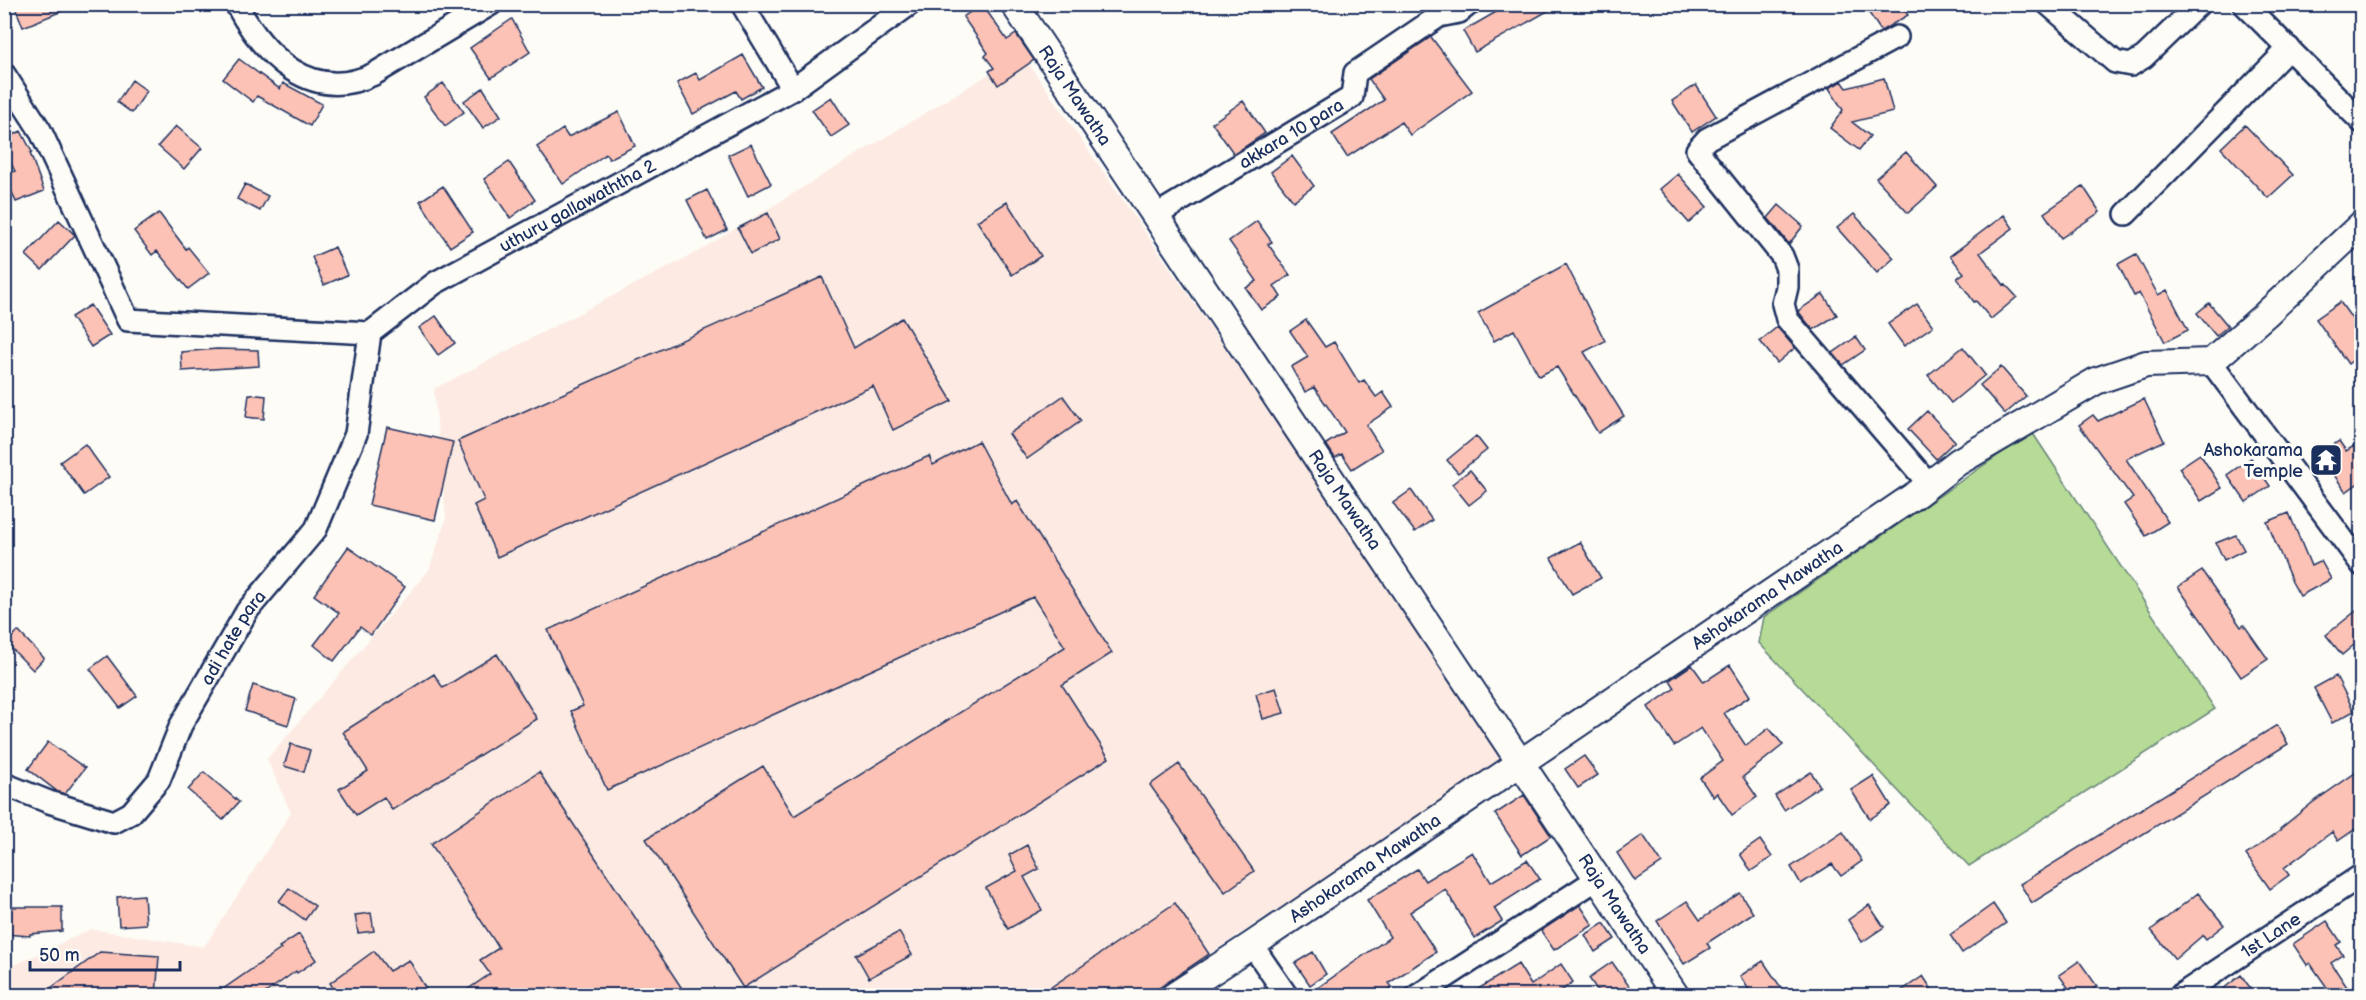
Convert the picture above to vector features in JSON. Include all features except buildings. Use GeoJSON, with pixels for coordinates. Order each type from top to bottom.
{"type":"FeatureCollection","features":[{"type":"Feature","properties":{"kind":"street"},"geometry":{"type":"LineString","coordinates":[[236,4],[259,41],[279,62],[305,77],[340,84],[357,81],[374,74],[490,4]]}},
{"type":"Feature","properties":{"kind":"street"},"geometry":{"type":"LineString","coordinates":[[742,4],[793,89]]}},
{"type":"Feature","properties":{"kind":"street","name":"uthuru gallawaththa 2"},"geometry":{"type":"LineString","coordinates":[[370,333],[435,283],[793,89],[910,4]]}},
{"type":"Feature","properties":{"kind":"street","name":"Raja Mawatha"},"geometry":{"type":"LineString","coordinates":[[1014,4],[1519,764],[1676,996]]}},
{"type":"Feature","properties":{"kind":"street","name":"akkara 10 para"},"geometry":{"type":"LineString","coordinates":[[1155,216],[1352,97],[1355,73],[1439,16],[1459,12],[1469,4]]}},
{"type":"Feature","properties":{"kind":"street"},"geometry":{"type":"LineString","coordinates":[[2048,4],[2115,62],[2131,65],[2144,57],[2199,4]]}},
{"type":"Feature","properties":{"kind":"street"},"geometry":{"type":"LineString","coordinates":[[2244,4],[2361,122]]}},
{"type":"Feature","properties":{"kind":"street"},"geometry":{"type":"LineString","coordinates":[[1897,37],[1707,138],[1697,150],[1782,256],[1787,269],[1783,304],[1787,318],[1929,484]]}},
{"type":"Feature","properties":{"kind":"street"},"geometry":{"type":"LineString","coordinates":[[2126,214],[2289,48]]}},
{"type":"Feature","properties":{"kind":"street"},"geometry":{"type":"LineString","coordinates":[[4,74],[40,130],[128,320],[370,333]]}},
{"type":"Feature","properties":{"kind":"street"},"geometry":{"type":"LineString","coordinates":[[2361,224],[2266,314],[2211,362],[2361,565]]}},
{"type":"Feature","properties":{"kind":"street","name":"adi hate para"},"geometry":{"type":"LineString","coordinates":[[4,784],[49,802],[114,822],[131,813],[159,780],[181,725],[247,611],[316,529],[356,434],[370,333]]}},
{"type":"Feature","properties":{"kind":"street","name":"Ashokarama Mawatha"},"geometry":{"type":"LineString","coordinates":[[1174,996],[1519,764],[1958,462],[2015,427],[2096,381],[2146,364],[2211,362]]}},
{"type":"Feature","properties":{"kind":"street","name":"1st Lane"},"geometry":{"type":"LineString","coordinates":[[2180,996],[2361,874]]}},
{"type":"Feature","properties":{"kind":"street"},"geometry":{"type":"LineString","coordinates":[[1417,996],[1597,879]]}},
{"type":"Feature","properties":{"kind":"street"},"geometry":{"type":"LineString","coordinates":[[1252,945],[1287,996]]}},
{"type":"Feature","properties":{"kind":"shaded area"},"geometry":{"type":"Polygon","coordinates":[[[1022,54],[1509,759],[1146,995],[5,996],[4,970],[91,929],[204,947],[291,813],[267,759],[429,570],[446,519],[434,389],[697,252],[1022,54]]]}},
{"type":"Feature","properties":{"kind":"green space"},"geometry":{"type":"Polygon","coordinates":[[[2032,432],[2215,709],[1969,866],[1759,643],[1764,617],[2032,432]]]}},
{"type":"Feature","properties":{"kind":"place","name":"Ashokarama Temple"},"geometry":{"type":"Point","coordinates":[2326,460]}}]}
